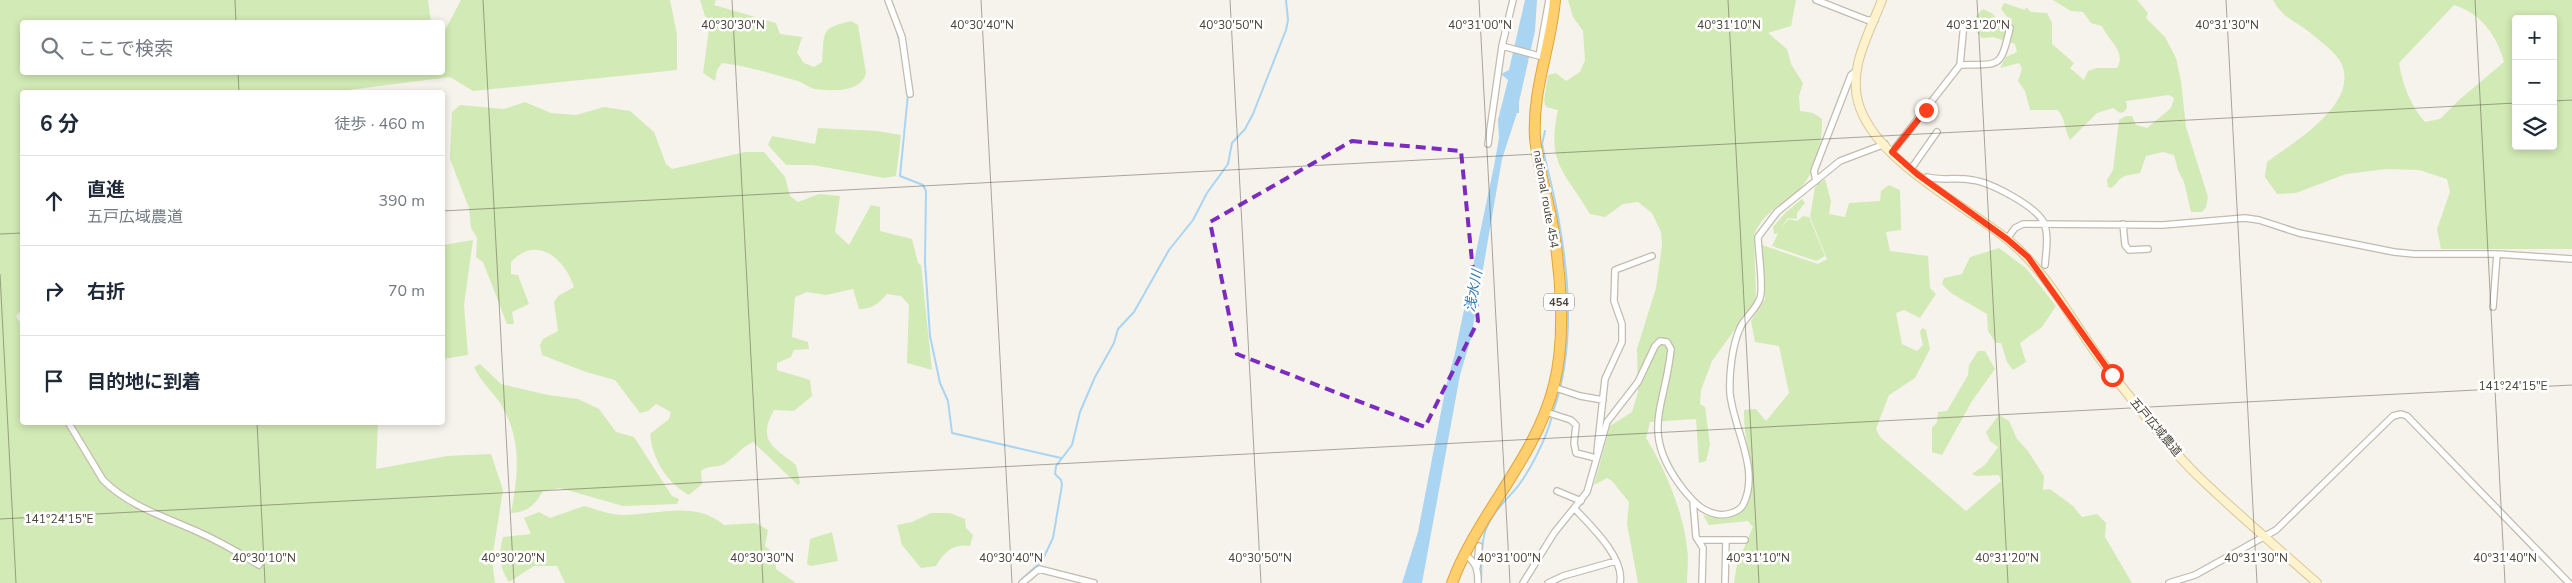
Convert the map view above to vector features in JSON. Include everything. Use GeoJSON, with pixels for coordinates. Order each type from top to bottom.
{"type":"FeatureCollection","features":[{"type":"Feature","properties":{"kind":"highway","name":"national route 454"},"geometry":{"type":"LineString","coordinates":[[1452,583],[1464,554],[1529,445],[1546,412],[1554,388],[1560,341],[1558,273],[1553,229],[1537,153],[1535,120],[1540,56],[1555,0]]}},
{"type":"Feature","properties":{"kind":"street"},"geometry":{"type":"LineString","coordinates":[[888,0],[902,36],[910,94]]}},
{"type":"Feature","properties":{"kind":"street"},"geometry":{"type":"LineString","coordinates":[[1488,144],[1490,116],[1513,0]]}},
{"type":"Feature","properties":{"kind":"street"},"geometry":{"type":"LineString","coordinates":[[1505,46],[1540,56],[1549,0]]}},
{"type":"Feature","properties":{"kind":"street"},"geometry":{"type":"LineString","coordinates":[[1816,0],[1867,20],[1875,20]]}},
{"type":"Feature","properties":{"kind":"street","name":"五戸広域農道"},"geometry":{"type":"LineString","coordinates":[[1882,0],[1857,70],[1856,92],[1859,107],[1872,131],[1911,169],[2007,239],[2028,257],[2112,375],[2197,475],[2316,583]]}},
{"type":"Feature","properties":{"kind":"street"},"geometry":{"type":"LineString","coordinates":[[1892,152],[1960,65],[1964,23]]}},
{"type":"Feature","properties":{"kind":"street"},"geometry":{"type":"LineString","coordinates":[[1960,65],[1991,64],[2000,61],[2010,28]]}},
{"type":"Feature","properties":{"kind":"street"},"geometry":{"type":"LineString","coordinates":[[1816,181],[1814,171],[1851,75],[1857,70]]}},
{"type":"Feature","properties":{"kind":"street"},"geometry":{"type":"LineString","coordinates":[[1911,169],[1937,132]]}},
{"type":"Feature","properties":{"kind":"street"},"geometry":{"type":"LineString","coordinates":[[1523,583],[1554,533],[1587,492],[1608,422],[1638,382],[1655,346],[1660,341],[1667,342],[1671,349],[1659,405],[1658,443],[1677,480],[1693,501],[1701,508],[1721,515],[1732,513],[1742,506],[1747,491],[1748,466],[1735,420],[1730,394],[1730,379],[1741,327],[1761,297],[1758,237],[1777,212],[1840,161],[1885,144]]}},
{"type":"Feature","properties":{"kind":"street"},"geometry":{"type":"LineString","coordinates":[[1927,177],[1940,180],[1971,179],[1985,182],[2027,207],[2044,223],[2047,240],[2045,265]]}},
{"type":"Feature","properties":{"kind":"street"},"geometry":{"type":"LineString","coordinates":[[2007,239],[2015,228],[2023,224],[2163,225],[2245,218],[2259,220],[2299,233],[2394,252],[2414,254],[2497,254],[2572,259]]}},
{"type":"Feature","properties":{"kind":"street"},"geometry":{"type":"LineString","coordinates":[[2123,224],[2125,245],[2128,250],[2148,250]]}},
{"type":"Feature","properties":{"kind":"street"},"geometry":{"type":"LineString","coordinates":[[2493,307],[2497,254]]}},
{"type":"Feature","properties":{"kind":"street"},"geometry":{"type":"LineString","coordinates":[[1596,460],[1605,378],[1622,342],[1622,324],[1614,300],[1615,270],[1652,256]]}},
{"type":"Feature","properties":{"kind":"street"},"geometry":{"type":"LineString","coordinates":[[1554,388],[1580,396],[1603,400]]}},
{"type":"Feature","properties":{"kind":"street"},"geometry":{"type":"LineString","coordinates":[[1546,412],[1571,420],[1576,424],[1574,450],[1576,453],[1596,460]]}},
{"type":"Feature","properties":{"kind":"street"},"geometry":{"type":"LineString","coordinates":[[2169,583],[2195,575],[2266,538],[2393,416],[2401,414],[2407,416],[2569,583]]}},
{"type":"Feature","properties":{"kind":"street"},"geometry":{"type":"LineString","coordinates":[[70,425],[103,480],[111,488],[153,513],[228,545],[259,565]]}},
{"type":"Feature","properties":{"kind":"street"},"geometry":{"type":"LineString","coordinates":[[1557,491],[1581,501]]}},
{"type":"Feature","properties":{"kind":"street"},"geometry":{"type":"LineString","coordinates":[[1693,501],[1696,537],[1703,548],[1702,583]]}},
{"type":"Feature","properties":{"kind":"street"},"geometry":{"type":"LineString","coordinates":[[1575,509],[1606,543],[1616,561],[1621,577],[1620,583]]}},
{"type":"Feature","properties":{"kind":"street"},"geometry":{"type":"LineString","coordinates":[[1699,540],[1745,540]]}},
{"type":"Feature","properties":{"kind":"street"},"geometry":{"type":"LineString","coordinates":[[1726,540],[1726,583]]}},
{"type":"Feature","properties":{"kind":"street"},"geometry":{"type":"LineString","coordinates":[[1478,583],[1479,546]]}},
{"type":"Feature","properties":{"kind":"street"},"geometry":{"type":"LineString","coordinates":[[1464,554],[1473,559],[1477,567]]}},
{"type":"Feature","properties":{"kind":"street"},"geometry":{"type":"LineString","coordinates":[[1548,583],[1563,576],[1616,561]]}},
{"type":"Feature","properties":{"kind":"street"},"geometry":{"type":"LineString","coordinates":[[1022,583],[1038,569],[1094,583]]}},
{"type":"Feature","properties":{"kind":"highlighted area"},"geometry":{"type":"Polygon","coordinates":[[[1352,141],[1461,151],[1478,321],[1425,427],[1237,354],[1210,222],[1352,141]]]}},
{"type":"Feature","properties":{"kind":"green space"},"geometry":{"type":"Polygon","coordinates":[[[0,0],[428,0],[431,20],[20,20],[20,75],[445,75],[445,30],[461,0],[670,0],[677,34],[677,70],[473,91],[450,77],[349,90],[20,90],[20,312],[16,316],[20,323],[20,425],[378,425],[376,469],[447,456],[491,454],[503,490],[492,559],[495,583],[0,583],[0,0]]]}},
{"type":"Feature","properties":{"kind":"green space"},"geometry":{"type":"Polygon","coordinates":[[[700,0],[716,0],[714,5],[776,23],[780,34],[802,37],[797,53],[804,63],[814,67],[822,62],[824,38],[829,29],[851,21],[858,25],[866,73],[863,80],[845,89],[815,89],[798,81],[751,68],[722,63],[717,70],[715,81],[703,73],[709,29],[700,0]]]}},
{"type":"Feature","properties":{"kind":"green space"},"geometry":{"type":"Polygon","coordinates":[[[1568,0],[1796,0],[1791,26],[1768,33],[1787,49],[1791,64],[1803,83],[1799,96],[1800,111],[1813,113],[1822,119],[1819,150],[1807,180],[1801,188],[1766,217],[1757,228],[1754,235],[1756,296],[1754,303],[1712,361],[1701,390],[1700,404],[1705,407],[1710,445],[1706,461],[1699,463],[1696,419],[1650,422],[1646,438],[1660,462],[1682,520],[1688,552],[1687,583],[1638,583],[1627,524],[1629,502],[1612,481],[1607,478],[1594,485],[1610,426],[1632,412],[1638,392],[1637,349],[1656,288],[1662,246],[1661,232],[1652,213],[1638,202],[1623,204],[1605,217],[1590,214],[1566,177],[1556,156],[1554,143],[1558,110],[1546,107],[1544,101],[1548,75],[1556,73],[1566,81],[1580,72],[1585,60],[1583,31],[1573,17],[1568,0]]]}},
{"type":"Feature","properties":{"kind":"green space"},"geometry":{"type":"Polygon","coordinates":[[[2053,0],[2137,0],[2148,13],[2146,18],[2165,37],[2176,58],[2181,81],[2186,127],[2208,197],[2206,207],[2202,212],[2191,212],[2184,182],[2174,155],[2163,152],[2146,156],[2140,173],[2124,177],[2113,187],[2108,187],[2107,180],[2113,170],[2119,120],[2126,116],[2132,116],[2136,125],[2147,128],[2171,108],[2174,98],[2169,95],[2126,101],[2127,108],[2124,112],[2120,113],[2113,108],[2097,113],[2070,140],[2058,110],[2030,110],[2025,91],[2018,81],[2022,69],[2019,63],[2000,68],[2006,57],[2017,52],[2015,44],[1993,37],[1982,38],[1976,31],[1976,16],[1983,9],[1993,14],[1999,24],[2011,22],[2001,9],[2004,3],[2025,10],[2026,7],[2031,12],[2047,13],[2052,23],[2052,44],[2074,63],[2070,68],[2084,80],[2088,71],[2097,68],[2117,68],[2120,57],[2118,51],[2102,26],[2091,23],[2083,12],[2071,11],[2053,0]]]}},
{"type":"Feature","properties":{"kind":"green space"},"geometry":{"type":"Polygon","coordinates":[[[2273,0],[2572,0],[2572,249],[2441,249],[2437,229],[2450,192],[2447,179],[2419,170],[2386,169],[2346,174],[2296,193],[2277,194],[2265,177],[2267,162],[2306,134],[2320,121],[2341,94],[2344,80],[2342,65],[2333,52],[2282,12],[2273,0]],[[2454,5],[2399,63],[2402,79],[2408,94],[2415,109],[2425,122],[2440,119],[2459,100],[2504,62],[2497,43],[2486,27],[2480,20],[2464,9],[2454,5]]]}},
{"type":"Feature","properties":{"kind":"green space"},"geometry":{"type":"Polygon","coordinates":[[[525,102],[551,113],[576,115],[604,107],[630,111],[654,132],[666,164],[672,169],[745,152],[764,152],[785,177],[790,196],[798,202],[819,194],[840,196],[835,232],[849,245],[871,205],[880,207],[880,231],[912,239],[918,263],[921,265],[932,370],[907,363],[909,305],[901,296],[887,294],[874,305],[859,309],[853,289],[826,295],[807,292],[795,297],[792,337],[808,342],[809,349],[794,350],[791,357],[777,363],[777,370],[810,380],[812,396],[794,411],[774,410],[769,421],[767,436],[774,448],[796,465],[800,483],[798,485],[753,442],[724,464],[701,471],[702,484],[689,495],[681,490],[667,477],[662,469],[654,453],[650,434],[669,419],[671,412],[656,404],[648,411],[640,413],[615,380],[586,372],[542,355],[540,345],[543,339],[558,331],[554,302],[558,296],[574,287],[564,267],[557,259],[549,253],[531,250],[521,254],[511,262],[511,274],[518,275],[529,304],[512,312],[514,324],[507,324],[483,262],[476,257],[477,238],[471,228],[469,208],[450,159],[452,112],[460,105],[504,109],[525,102]]]}},
{"type":"Feature","properties":{"kind":"green space"},"geometry":{"type":"Polygon","coordinates":[[[818,128],[877,131],[901,135],[896,176],[884,178],[813,165],[786,165],[768,145],[772,136],[815,144],[818,128]]]}},
{"type":"Feature","properties":{"kind":"green space"},"geometry":{"type":"Polygon","coordinates":[[[1825,179],[1831,201],[1829,214],[1845,217],[1849,203],[1880,201],[1881,191],[1889,185],[1900,190],[1901,230],[1886,232],[1890,251],[1928,256],[1930,288],[1936,294],[1920,318],[1904,310],[1896,313],[1902,344],[1917,351],[1923,345],[1920,332],[1922,328],[1926,330],[1930,349],[1915,378],[1889,395],[1876,429],[1880,437],[1966,511],[2001,481],[1999,475],[1976,476],[1972,474],[1985,465],[1998,447],[1990,441],[1986,432],[1999,415],[2009,421],[2017,439],[2028,451],[2044,476],[2043,490],[2050,489],[2073,506],[2082,517],[2097,514],[2106,523],[2105,537],[2132,583],[1734,583],[1737,564],[1753,527],[1748,521],[1709,525],[1703,515],[1721,519],[1740,513],[1746,500],[1750,475],[1744,410],[1756,409],[1766,421],[1789,393],[1779,346],[1755,342],[1751,321],[1765,299],[1762,245],[1818,264],[1827,259],[1810,217],[1815,187],[1825,179]]]}},
{"type":"Feature","properties":{"kind":"green space"},"geometry":{"type":"Polygon","coordinates":[[[1802,199],[1805,203],[1797,213],[1797,219],[1788,218],[1781,228],[1789,219],[1797,221],[1803,216],[1809,217],[1825,256],[1816,261],[1772,246],[1778,233],[1774,234],[1773,227],[1785,213],[1802,199]]]}},
{"type":"Feature","properties":{"kind":"green space"},"geometry":{"type":"Polygon","coordinates":[[[473,240],[464,305],[468,355],[445,359],[445,245],[473,240]]]}},
{"type":"Feature","properties":{"kind":"green space"},"geometry":{"type":"Polygon","coordinates":[[[1999,248],[2026,268],[2056,306],[2042,327],[2020,343],[2026,362],[2013,370],[2007,362],[2001,343],[1996,343],[1988,331],[1987,314],[1951,293],[1942,284],[1944,278],[1962,274],[1970,257],[1999,248]]]}},
{"type":"Feature","properties":{"kind":"green space"},"geometry":{"type":"Polygon","coordinates":[[[1978,351],[1985,351],[1995,369],[1972,401],[1942,455],[1932,452],[1932,428],[1937,422],[1938,412],[1947,411],[1968,375],[1969,365],[1978,351]]]}},
{"type":"Feature","properties":{"kind":"green space"},"geometry":{"type":"Polygon","coordinates":[[[480,364],[501,384],[548,395],[578,399],[599,409],[616,432],[634,437],[672,496],[679,499],[677,504],[623,506],[560,488],[543,491],[530,507],[511,513],[517,472],[516,446],[503,408],[474,367],[480,364]]]}},
{"type":"Feature","properties":{"kind":"green space"},"geometry":{"type":"Polygon","coordinates":[[[584,506],[617,515],[688,511],[713,517],[724,525],[756,523],[768,530],[765,546],[775,554],[776,569],[796,583],[565,583],[557,566],[534,566],[509,582],[500,560],[503,537],[531,534],[524,518],[539,512],[550,518],[584,506]]]}},
{"type":"Feature","properties":{"kind":"green space"},"geometry":{"type":"Polygon","coordinates":[[[931,513],[950,513],[965,519],[966,528],[973,535],[970,546],[954,547],[942,557],[936,566],[921,568],[902,545],[897,525],[912,522],[931,513]]]}},
{"type":"Feature","properties":{"kind":"green space"},"geometry":{"type":"Polygon","coordinates":[[[832,532],[838,561],[811,566],[807,564],[810,539],[832,532]]]}},
{"type":"Feature","properties":{"kind":"water","name":"浅水川"},"geometry":{"type":"Polygon","coordinates":[[[1525,0],[1537,0],[1535,31],[1519,102],[1519,113],[1517,113],[1502,159],[1471,338],[1460,375],[1422,583],[1402,583],[1418,532],[1446,386],[1455,353],[1494,166],[1499,138],[1498,120],[1508,80],[1501,74],[1509,70],[1525,0]]]}},
{"type":"Feature","properties":{"kind":"waterway"},"geometry":{"type":"LineString","coordinates":[[1021,580],[1042,561],[1053,538],[1062,485],[1061,480],[1055,474],[1056,466],[1072,445],[1080,412],[1095,377],[1114,343],[1118,329],[1134,312],[1169,250],[1193,220],[1207,193],[1228,164],[1232,143],[1245,129],[1253,114],[1286,30],[1288,20],[1286,0]]}},
{"type":"Feature","properties":{"kind":"waterway"},"geometry":{"type":"LineString","coordinates":[[896,28],[901,47]]}},
{"type":"Feature","properties":{"kind":"waterway"},"geometry":{"type":"LineString","coordinates":[[908,94],[900,176],[923,185],[926,191],[925,262],[930,336],[940,383],[948,401],[952,433],[1061,458]]}},
{"type":"Feature","properties":{"kind":"waterway"},"geometry":{"type":"LineString","coordinates":[[1545,131],[1542,144],[1563,245],[1568,318],[1564,366],[1553,412]]}},
{"type":"Feature","properties":{"kind":"waterway"},"geometry":{"type":"LineString","coordinates":[[1481,583],[1482,548],[1488,524],[1519,485],[1531,466],[1552,416]]}},
{"type":"Feature","properties":{"kind":"route"},"geometry":{"type":"LineString","coordinates":[[1926,110],[1892,152],[1936,189],[2007,239],[2028,257],[2112,375]]}}]}
